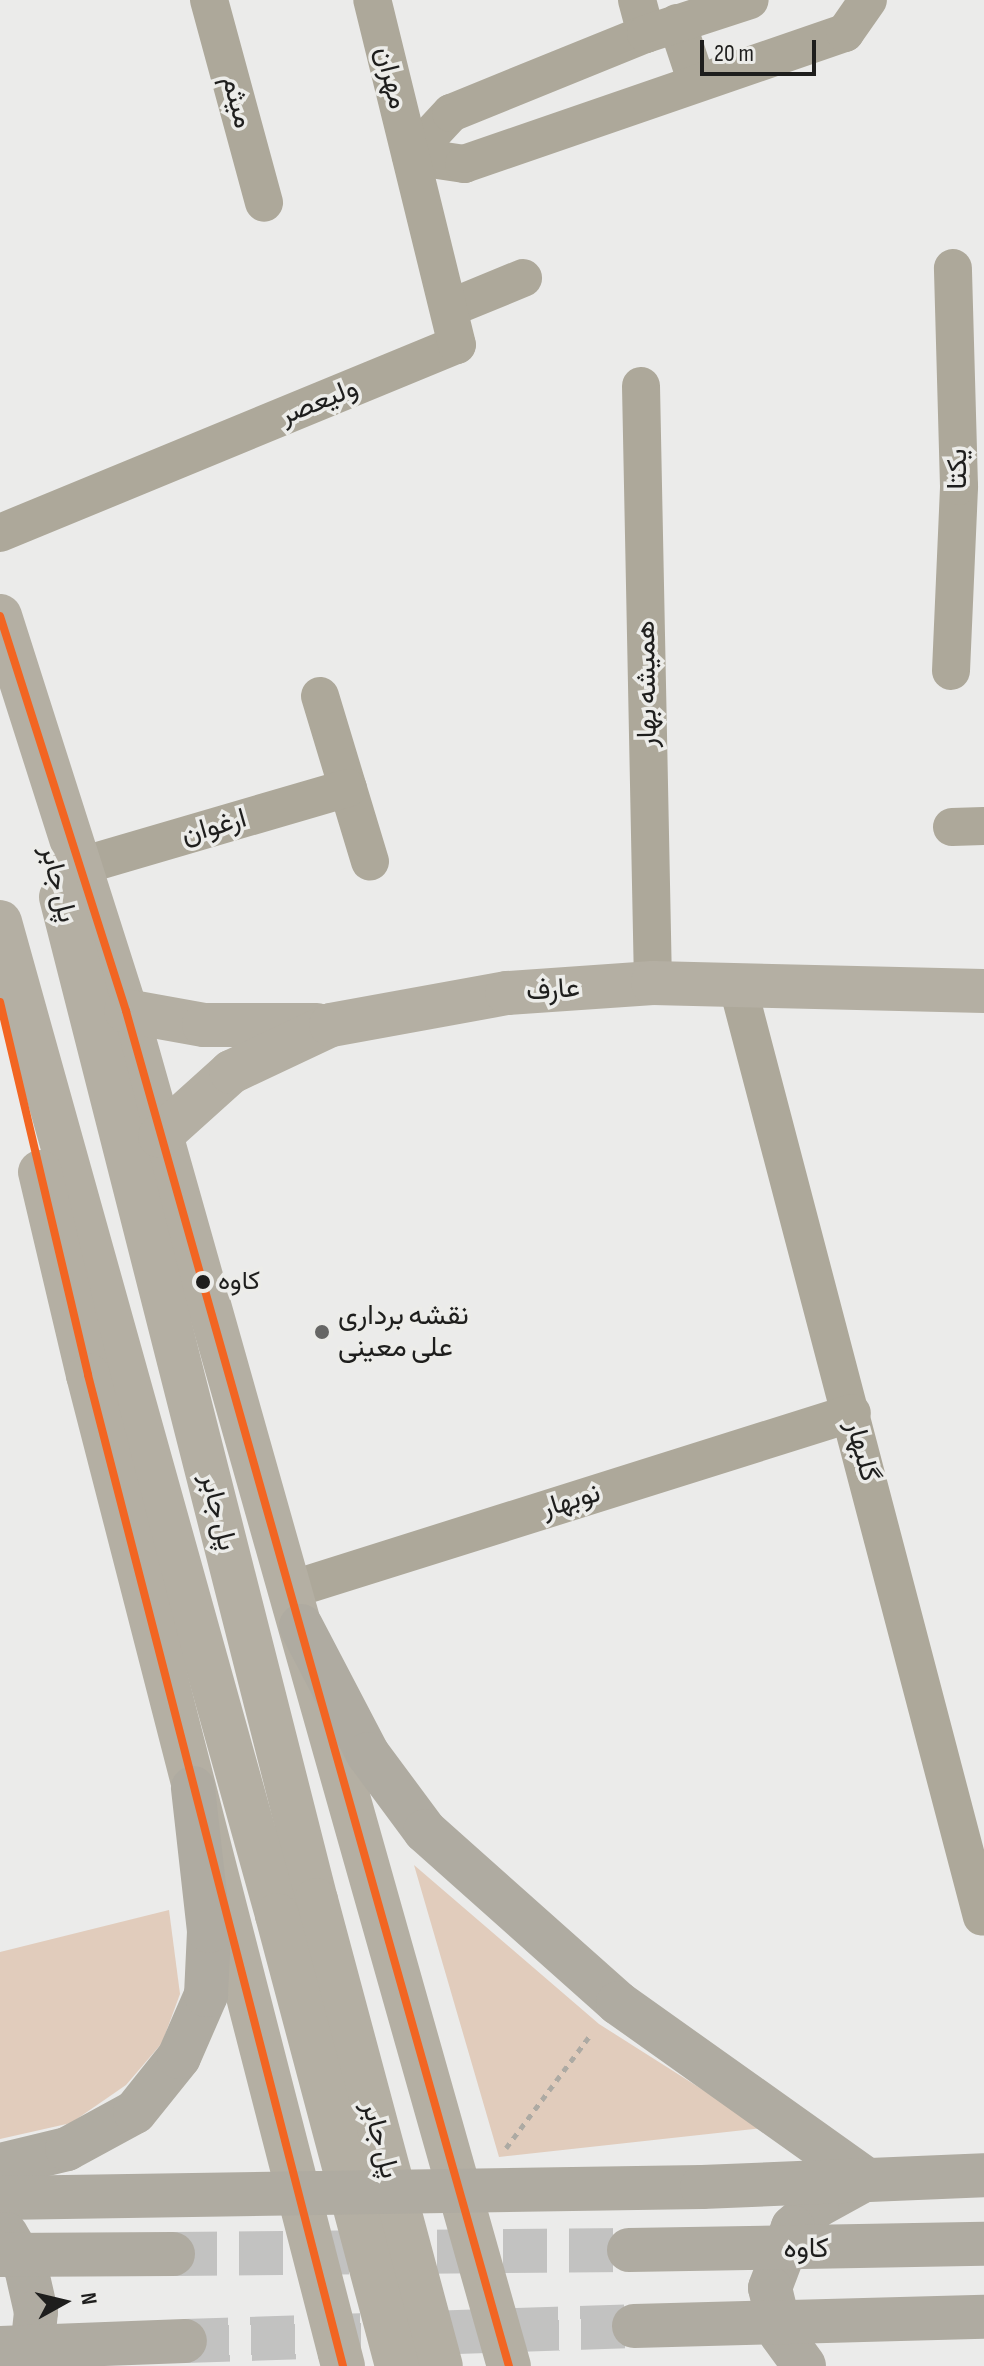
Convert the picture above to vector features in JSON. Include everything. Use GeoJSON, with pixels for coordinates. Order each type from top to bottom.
{"type":"FeatureCollection","features":[{"type":"Feature","properties":{"kind":"main road"},"geometry":{"type":"LineString","coordinates":[[0,616],[126,1011],[509,2366]]}},
{"type":"Feature","properties":{"kind":"main road","name":"پل جابر"},"geometry":{"type":"LineString","coordinates":[[0,657],[316,1900],[441,2366]]}},
{"type":"Feature","properties":{"kind":"main road","name":"پل جابر"},"geometry":{"type":"LineString","coordinates":[[0,922],[277,1915],[397,2366]]}},
{"type":"Feature","properties":{"kind":"main road","name":"عارف"},"geometry":{"type":"LineString","coordinates":[[160,1136],[231,1072],[331,1025],[507,993],[653,983],[984,991]]}},
{"type":"Feature","properties":{"kind":"main road"},"geometry":{"type":"LineString","coordinates":[[0,1002],[88,1375],[343,2366]]}},
{"type":"Feature","properties":{"kind":"main road"},"geometry":{"type":"LineString","coordinates":[[126,1011],[204,1025],[331,1025]]}},
{"type":"Feature","properties":{"kind":"main road"},"geometry":{"type":"LineString","coordinates":[[295,1608],[368,1754],[425,1831],[618,2003],[866,2179]]}},
{"type":"Feature","properties":{"kind":"main road"},"geometry":{"type":"LineString","coordinates":[[0,2165],[67,2149],[135,2112],[179,2057],[206,1995],[209,1931],[193,1788]]}},
{"type":"Feature","properties":{"kind":"main road"},"geometry":{"type":"LineString","coordinates":[[0,2198],[460,2188],[687,2188],[984,2175]]}},
{"type":"Feature","properties":{"kind":"main road"},"geometry":{"type":"LineString","coordinates":[[804,2366],[781,2334],[770,2288],[793,2227],[817,2206],[866,2179]]}},
{"type":"Feature","properties":{"kind":"main road"},"geometry":{"type":"LineString","coordinates":[[0,2229],[26,2268],[36,2312],[32,2349],[16,2366]]}},
{"type":"Feature","properties":{"kind":"main road","name":"کاوه"},"geometry":{"type":"LineString","coordinates":[[629,2250],[984,2244]]}},
{"type":"Feature","properties":{"kind":"main road"},"geometry":{"type":"LineString","coordinates":[[0,2255],[173,2254]]}},
{"type":"Feature","properties":{"kind":"main road"},"geometry":{"type":"LineString","coordinates":[[634,2326],[984,2317]]}},
{"type":"Feature","properties":{"kind":"main road"},"geometry":{"type":"LineString","coordinates":[[0,2348],[185,2341]]}},
{"type":"Feature","properties":{"kind":"street","name":"میثم"},"geometry":{"type":"LineString","coordinates":[[209,0],[264,203]]}},
{"type":"Feature","properties":{"kind":"street","name":"مهران"},"geometry":{"type":"LineString","coordinates":[[372,0],[411,156]]}},
{"type":"Feature","properties":{"kind":"street"},"geometry":{"type":"LineString","coordinates":[[411,156],[451,113],[539,77],[653,19],[750,0]]}},
{"type":"Feature","properties":{"kind":"street"},"geometry":{"type":"LineString","coordinates":[[411,156],[464,164],[845,33],[868,0]]}},
{"type":"Feature","properties":{"kind":"street"},"geometry":{"type":"LineString","coordinates":[[653,19],[697,83]]}},
{"type":"Feature","properties":{"kind":"street"},"geometry":{"type":"LineString","coordinates":[[539,77],[560,131]]}},
{"type":"Feature","properties":{"kind":"street","name":"ولیعصر"},"geometry":{"type":"LineString","coordinates":[[0,533],[457,345],[411,156]]}},
{"type":"Feature","properties":{"kind":"street","name":"یکتا"},"geometry":{"type":"LineString","coordinates":[[951,671],[971,486],[953,268]]}},
{"type":"Feature","properties":{"kind":"street"},"geometry":{"type":"LineString","coordinates":[[450,308],[523,278]]}},
{"type":"Feature","properties":{"kind":"street","name":"همیشه بهار"},"geometry":{"type":"LineString","coordinates":[[641,386],[653,983]]}},
{"type":"Feature","properties":{"kind":"street"},"geometry":{"type":"LineString","coordinates":[[320,696],[370,862]]}},
{"type":"Feature","properties":{"kind":"street","name":"ارغوان"},"geometry":{"type":"LineString","coordinates":[[81,866],[348,788]]}},
{"type":"Feature","properties":{"kind":"street","name":"گلبهار"},"geometry":{"type":"LineString","coordinates":[[738,987],[982,1917]]}},
{"type":"Feature","properties":{"kind":"street","name":"نوبهار"},"geometry":{"type":"LineString","coordinates":[[295,1608],[852,1413]]}},
{"type":"Feature","properties":{"kind":"path"},"geometry":{"type":"LineString","coordinates":[[499,2157],[599,2024]]}},
{"type":"Feature","properties":{"kind":"shaded area"},"geometry":{"type":"Polygon","coordinates":[[[414,1865],[599,2024],[763,2128],[499,2157],[414,1865]]]}},
{"type":"Feature","properties":{"kind":"shaded area"},"geometry":{"type":"Polygon","coordinates":[[[169,1910],[180,1994],[162,2043],[126,2085],[71,2123],[0,2139],[0,1952],[169,1910]]]}},
{"type":"Feature","properties":{"kind":"tunnel"},"geometry":{"type":"LineString","coordinates":[[173,2254],[629,2250]]}},
{"type":"Feature","properties":{"kind":"tunnel"},"geometry":{"type":"LineString","coordinates":[[185,2341],[634,2326]]}},
{"type":"Feature","properties":{"kind":"transit line"},"geometry":{"type":"LineString","coordinates":[[0,616],[126,1011],[509,2366]]}},
{"type":"Feature","properties":{"kind":"transit line"},"geometry":{"type":"LineString","coordinates":[[0,1002],[88,1375],[343,2366]]}},
{"type":"Feature","properties":{"kind":"place","name":"کاوه"},"geometry":{"type":"Point","coordinates":[203,1282]}},
{"type":"Feature","properties":{"kind":"place","name":"نقشه برداری علی معینی"},"geometry":{"type":"Point","coordinates":[322,1332]}}]}
